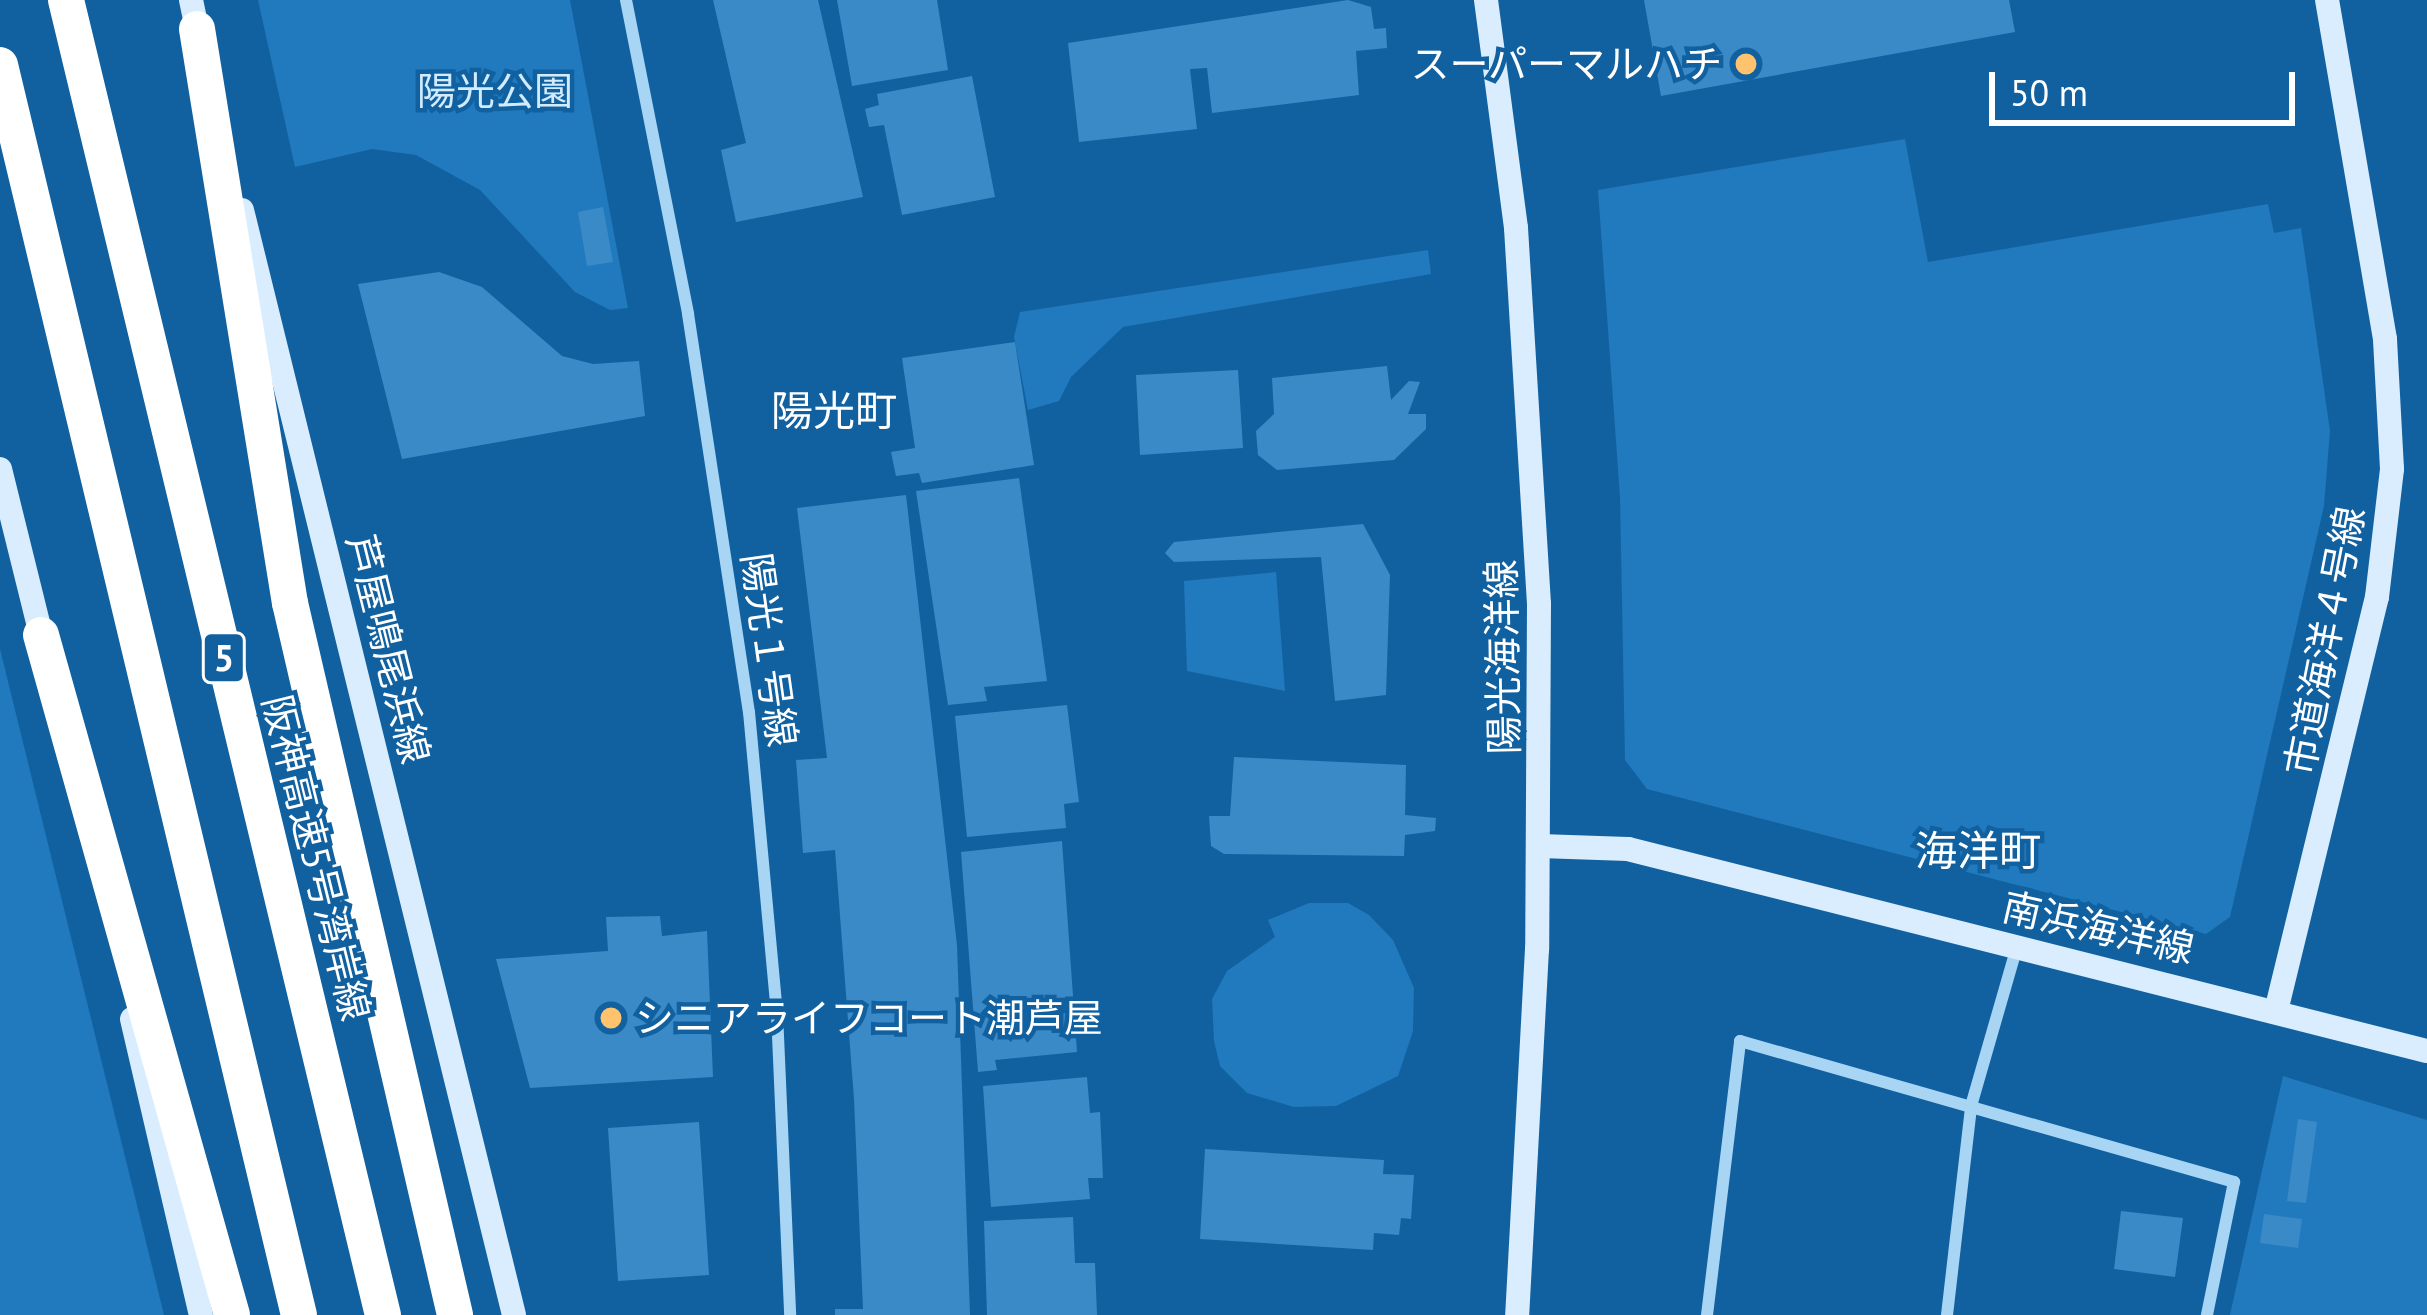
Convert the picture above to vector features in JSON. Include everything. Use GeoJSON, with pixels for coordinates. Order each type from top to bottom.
{"type":"FeatureCollection","features":[{"type":"Feature","properties":{"kind":"highway","name":"阪神高速5号湾岸線"},"geometry":{"type":"LineString","coordinates":[[66,0],[383,1315]]}},
{"type":"Feature","properties":{"kind":"highway","name":"5"},"geometry":{"type":"LineString","coordinates":[[194,15],[290,604],[455,1315]]}},
{"type":"Feature","properties":{"kind":"highway","name":"5"},"geometry":{"type":"LineString","coordinates":[[0,65],[298,1315]]}},
{"type":"Feature","properties":{"kind":"highway"},"geometry":{"type":"LineString","coordinates":[[41,635],[232,1315]]}},
{"type":"Feature","properties":{"kind":"street","name":"陽光１号線"},"geometry":{"type":"LineString","coordinates":[[626,0],[688,314],[748,712],[777,1012],[790,1315]]}},
{"type":"Feature","properties":{"kind":"street","name":"陽光海洋線"},"geometry":{"type":"LineString","coordinates":[[1486,0],[1533,443],[1540,846],[1517,1315]]}},
{"type":"Feature","properties":{"kind":"street","name":"市道海洋４号線"},"geometry":{"type":"LineString","coordinates":[[2277,1007],[2377,597],[2392,469],[2385,339],[2327,0]]}},
{"type":"Feature","properties":{"kind":"street","name":"芦屋鳴尾浜線"},"geometry":{"type":"LineString","coordinates":[[194,15],[514,1315]]}},
{"type":"Feature","properties":{"kind":"street"},"geometry":{"type":"LineString","coordinates":[[0,469],[201,1315]]}},
{"type":"Feature","properties":{"kind":"street","name":"南浜海洋線"},"geometry":{"type":"LineString","coordinates":[[1540,846],[1628,849],[2277,1007],[2427,1051]]}},
{"type":"Feature","properties":{"kind":"street"},"geometry":{"type":"LineString","coordinates":[[1948,1315],[1971,1106],[2017,947]]}},
{"type":"Feature","properties":{"kind":"street"},"geometry":{"type":"LineString","coordinates":[[1707,1315],[1740,1040],[2234,1182],[2207,1315]]}},
{"type":"Feature","properties":{"kind":"green space","name":"陽光公園"},"geometry":{"type":"Polygon","coordinates":[[[258,0],[570,0],[628,308],[610,310],[575,292],[480,190],[416,155],[372,149],[295,167],[258,0]]]}},
{"type":"Feature","properties":{"kind":"green space"},"geometry":{"type":"Polygon","coordinates":[[[1905,139],[1928,262],[2268,204],[2274,233],[2301,228],[2330,431],[2324,506],[2230,917],[2206,934],[1647,789],[1625,760],[1620,497],[1598,190],[1905,139]]]}},
{"type":"Feature","properties":{"kind":"green space"},"geometry":{"type":"Polygon","coordinates":[[[1428,250],[1431,274],[1123,327],[1071,377],[1059,401],[1028,410],[1014,337],[1020,312],[1428,250]]]}},
{"type":"Feature","properties":{"kind":"green space"},"geometry":{"type":"Polygon","coordinates":[[[1276,572],[1285,691],[1187,671],[1184,581],[1276,572]]]}},
{"type":"Feature","properties":{"kind":"green space"},"geometry":{"type":"Polygon","coordinates":[[[0,649],[164,1315],[0,1315],[0,649]]]}},
{"type":"Feature","properties":{"kind":"green space"},"geometry":{"type":"Polygon","coordinates":[[[1309,903],[1348,903],[1369,915],[1393,940],[1414,988],[1413,1031],[1398,1076],[1336,1106],[1294,1107],[1247,1093],[1220,1066],[1214,1041],[1212,999],[1227,971],[1275,937],[1268,920],[1309,903]]]}},
{"type":"Feature","properties":{"kind":"green space"},"geometry":{"type":"Polygon","coordinates":[[[2283,1076],[2427,1120],[2427,1315],[2230,1315],[2283,1076]]]}},
{"type":"Feature","properties":{"kind":"building"},"geometry":{"type":"Polygon","coordinates":[[[713,0],[818,0],[863,197],[736,222],[721,150],[746,143],[713,0]]]}},
{"type":"Feature","properties":{"kind":"building"},"geometry":{"type":"Polygon","coordinates":[[[837,0],[937,0],[948,70],[852,86],[837,0]]]}},
{"type":"Feature","properties":{"kind":"building"},"geometry":{"type":"Polygon","coordinates":[[[1348,0],[1371,7],[1374,29],[1386,28],[1387,48],[1356,51],[1359,95],[1212,113],[1207,68],[1190,69],[1197,129],[1079,142],[1068,43],[1348,0]]]}},
{"type":"Feature","properties":{"kind":"building","name":"スーパーマルハチ"},"geometry":{"type":"Polygon","coordinates":[[[1644,0],[2009,0],[2015,32],[1661,96],[1644,0]]]}},
{"type":"Feature","properties":{"kind":"building"},"geometry":{"type":"Polygon","coordinates":[[[972,76],[995,197],[902,215],[884,125],[869,127],[865,109],[879,105],[877,94],[972,76]]]}},
{"type":"Feature","properties":{"kind":"building"},"geometry":{"type":"Polygon","coordinates":[[[603,207],[613,262],[587,266],[578,212],[603,207]]]}},
{"type":"Feature","properties":{"kind":"building"},"geometry":{"type":"Polygon","coordinates":[[[439,272],[482,287],[562,356],[593,364],[639,361],[645,416],[402,459],[358,284],[439,272]]]}},
{"type":"Feature","properties":{"kind":"building"},"geometry":{"type":"Polygon","coordinates":[[[1015,342],[1034,465],[922,483],[919,473],[896,476],[891,452],[915,448],[902,358],[1015,342]]]}},
{"type":"Feature","properties":{"kind":"building"},"geometry":{"type":"Polygon","coordinates":[[[1387,366],[1391,400],[1409,381],[1420,382],[1408,414],[1426,414],[1426,429],[1394,460],[1277,470],[1258,455],[1256,431],[1274,414],[1272,378],[1387,366]]]}},
{"type":"Feature","properties":{"kind":"building"},"geometry":{"type":"Polygon","coordinates":[[[1238,370],[1243,448],[1140,455],[1136,375],[1238,370]]]}},
{"type":"Feature","properties":{"kind":"building"},"geometry":{"type":"Polygon","coordinates":[[[1019,478],[1047,681],[984,687],[987,701],[948,705],[916,491],[1019,478]]]}},
{"type":"Feature","properties":{"kind":"building"},"geometry":{"type":"Polygon","coordinates":[[[906,495],[957,945],[970,1315],[835,1315],[835,1309],[863,1309],[854,1099],[835,850],[803,853],[796,760],[827,758],[797,508],[906,495]]]}},
{"type":"Feature","properties":{"kind":"building"},"geometry":{"type":"Polygon","coordinates":[[[1363,524],[1390,575],[1386,695],[1335,701],[1321,557],[1174,562],[1165,553],[1174,542],[1363,524]]]}},
{"type":"Feature","properties":{"kind":"building"},"geometry":{"type":"Polygon","coordinates":[[[1067,705],[1079,802],[1064,804],[1066,828],[967,837],[955,716],[1067,705]]]}},
{"type":"Feature","properties":{"kind":"building"},"geometry":{"type":"Polygon","coordinates":[[[1234,757],[1406,765],[1405,815],[1436,818],[1435,831],[1405,835],[1404,856],[1224,854],[1211,846],[1209,816],[1230,816],[1234,757]]]}},
{"type":"Feature","properties":{"kind":"building"},"geometry":{"type":"Polygon","coordinates":[[[1062,841],[1077,1052],[995,1060],[997,1070],[978,1072],[961,852],[1062,841]]]}},
{"type":"Feature","properties":{"kind":"building","name":"シニアライフコート潮芦屋"},"geometry":{"type":"Polygon","coordinates":[[[660,916],[662,936],[707,931],[713,1077],[530,1088],[496,959],[608,951],[606,917],[660,916]]]}},
{"type":"Feature","properties":{"kind":"building"},"geometry":{"type":"Polygon","coordinates":[[[1087,1077],[1090,1113],[1100,1112],[1103,1178],[1088,1178],[1090,1199],[991,1207],[983,1086],[1087,1077]]]}},
{"type":"Feature","properties":{"kind":"building"},"geometry":{"type":"Polygon","coordinates":[[[2298,1119],[2317,1122],[2306,1203],[2287,1201],[2298,1119]]]}},
{"type":"Feature","properties":{"kind":"building"},"geometry":{"type":"Polygon","coordinates":[[[699,1122],[709,1275],[618,1281],[608,1128],[699,1122]]]}},
{"type":"Feature","properties":{"kind":"building"},"geometry":{"type":"Polygon","coordinates":[[[1205,1149],[1384,1160],[1383,1174],[1414,1175],[1411,1219],[1401,1218],[1399,1235],[1374,1233],[1373,1250],[1200,1239],[1205,1149]]]}},
{"type":"Feature","properties":{"kind":"building"},"geometry":{"type":"Polygon","coordinates":[[[2121,1211],[2183,1218],[2175,1277],[2114,1269],[2121,1211]]]}},
{"type":"Feature","properties":{"kind":"building"},"geometry":{"type":"Polygon","coordinates":[[[2264,1214],[2302,1219],[2298,1248],[2260,1243],[2264,1214]]]}},
{"type":"Feature","properties":{"kind":"building"},"geometry":{"type":"Polygon","coordinates":[[[1073,1217],[1075,1263],[1095,1263],[1097,1315],[987,1315],[984,1221],[1073,1217]]]}},
{"type":"Feature","properties":{"kind":"place","name":"スーパーマルハチ"},"geometry":{"type":"Point","coordinates":[1746,64]}},
{"type":"Feature","properties":{"kind":"place","name":"シニアライフコート潮芦屋"},"geometry":{"type":"Point","coordinates":[611,1018]}},
{"type":"Feature","properties":{"kind":"district","name":"陽光町"},"geometry":{"type":"Point","coordinates":[834,411]}},
{"type":"Feature","properties":{"kind":"district","name":"海洋町"},"geometry":{"type":"Point","coordinates":[1978,851]}}]}
